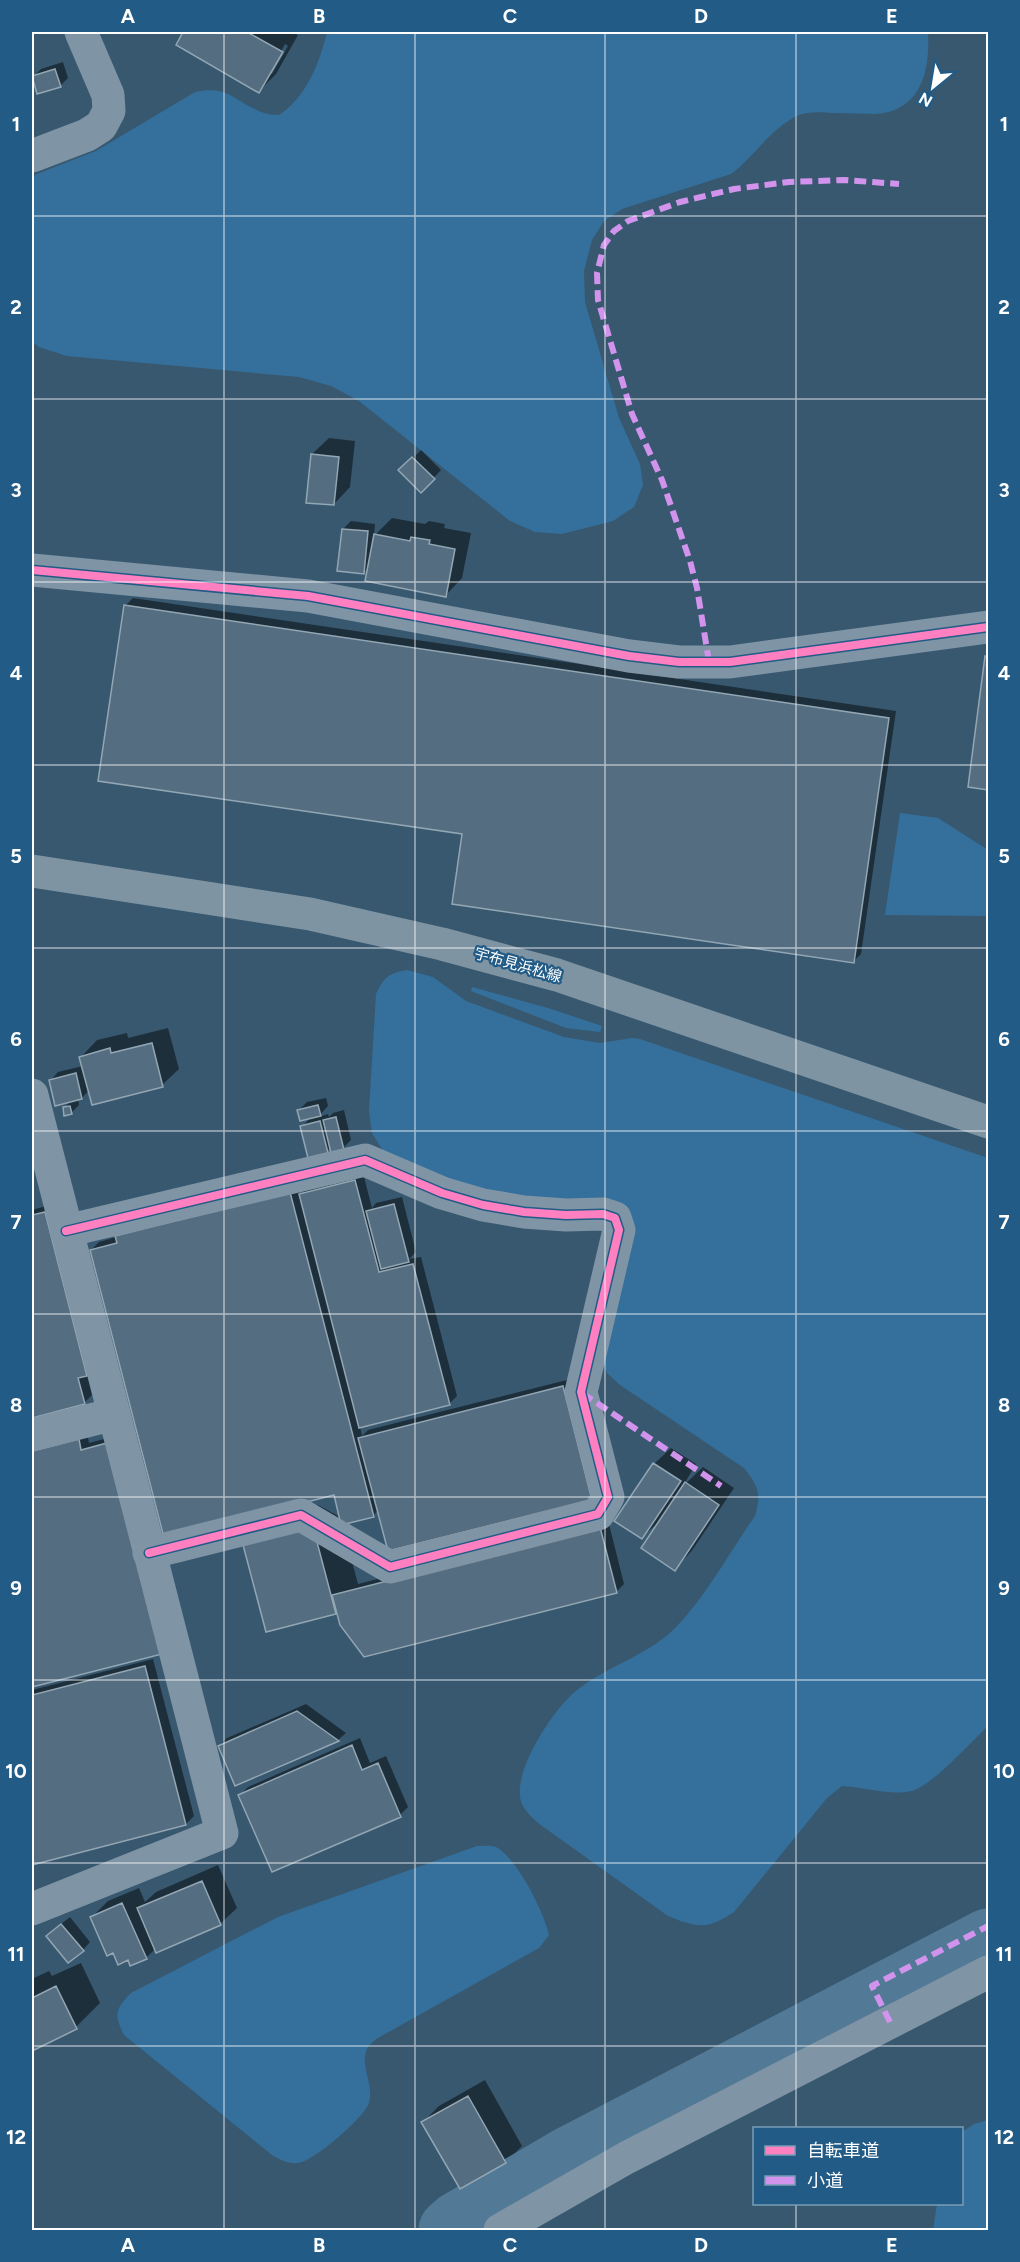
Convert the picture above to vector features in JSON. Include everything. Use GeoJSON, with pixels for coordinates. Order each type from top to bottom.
{"type":"FeatureCollection","features":[{"type":"Feature","properties":{"kind":"main road","name":"宇布見浜松線"},"geometry":{"type":"LineString","coordinates":[[32,871],[310,914],[442,944],[557,975],[988,1122]]}},
{"type":"Feature","properties":{"kind":"street"},"geometry":{"type":"LineString","coordinates":[[32,156],[87,135],[101,126],[109,111],[108,95],[81,32]]}},
{"type":"Feature","properties":{"kind":"street"},"geometry":{"type":"LineString","coordinates":[[32,570],[308,596],[629,656],[679,662],[730,662],[988,627]]}},
{"type":"Feature","properties":{"kind":"street"},"geometry":{"type":"LineString","coordinates":[[32,1095],[222,1833],[32,1909]]}},
{"type":"Feature","properties":{"kind":"street"},"geometry":{"type":"LineString","coordinates":[[66,1231],[365,1160],[441,1193],[483,1205],[524,1212],[566,1215],[603,1214],[615,1218],[619,1230],[580,1392],[608,1497],[598,1514],[390,1567],[301,1515],[149,1553]]}},
{"type":"Feature","properties":{"kind":"street"},"geometry":{"type":"LineString","coordinates":[[32,1435],[114,1414]]}},
{"type":"Feature","properties":{"kind":"street"},"geometry":{"type":"LineString","coordinates":[[500,2230],[626,2158],[988,1972]]}},
{"type":"Feature","properties":{"kind":"shaded area"},"geometry":{"type":"Polygon","coordinates":[[[327,32],[928,32],[928,46],[925,74],[920,86],[913,97],[903,105],[891,111],[875,114],[817,112],[802,114],[779,128],[731,174],[622,209],[604,221],[592,240],[584,271],[585,302],[619,418],[640,464],[643,485],[634,507],[613,521],[562,534],[535,532],[510,521],[359,401],[331,386],[299,377],[67,356],[39,347],[32,342],[32,176],[96,151],[195,92],[206,90],[223,92],[261,112],[279,115],[289,108],[304,89],[316,67],[327,32]]]}},
{"type":"Feature","properties":{"kind":"shaded area"},"geometry":{"type":"Polygon","coordinates":[[[900,813],[938,818],[988,850],[988,916],[885,915],[900,813]]]}},
{"type":"Feature","properties":{"kind":"shaded area"},"geometry":{"type":"Polygon","coordinates":[[[407,970],[433,977],[466,1001],[564,1037],[600,1043],[640,1039],[988,1158],[988,1726],[940,1773],[919,1788],[903,1792],[886,1792],[842,1786],[827,1798],[734,1912],[717,1922],[695,1925],[668,1916],[538,1823],[523,1806],[520,1794],[521,1779],[535,1744],[545,1727],[576,1691],[599,1675],[661,1640],[694,1606],[755,1516],[758,1501],[757,1490],[744,1468],[620,1385],[607,1373],[602,1358],[629,1230],[485,1195],[385,1154],[372,1133],[369,1111],[376,994],[388,977],[407,970]]]}},
{"type":"Feature","properties":{"kind":"shaded area"},"geometry":{"type":"Polygon","coordinates":[[[472,987],[602,1026],[600,1032],[566,1028],[471,991],[472,987]]]}},
{"type":"Feature","properties":{"kind":"shaded area"},"geometry":{"type":"Polygon","coordinates":[[[477,1846],[496,1847],[512,1862],[536,1900],[549,1935],[539,1948],[376,2039],[368,2048],[365,2056],[370,2091],[368,2105],[357,2120],[336,2139],[305,2161],[291,2163],[272,2155],[124,2035],[118,2012],[131,1993],[278,1917],[477,1846]]]}},
{"type":"Feature","properties":{"kind":"shaded area"},"geometry":{"type":"Polygon","coordinates":[[[988,2120],[988,2230],[933,2230],[937,2205],[963,2205],[963,2131],[974,2124],[988,2120]]]}},
{"type":"Feature","properties":{"kind":"building"},"geometry":{"type":"Polygon","coordinates":[[[183,32],[247,32],[283,52],[259,93],[176,45],[183,32]]]}},
{"type":"Feature","properties":{"kind":"building"},"geometry":{"type":"Polygon","coordinates":[[[55,69],[61,87],[37,94],[32,76],[55,69]]]}},
{"type":"Feature","properties":{"kind":"building"},"geometry":{"type":"Polygon","coordinates":[[[311,454],[339,457],[334,505],[306,503],[311,454]]]}},
{"type":"Feature","properties":{"kind":"building"},"geometry":{"type":"Polygon","coordinates":[[[412,457],[435,479],[421,493],[398,470],[412,457]]]}},
{"type":"Feature","properties":{"kind":"building"},"geometry":{"type":"Polygon","coordinates":[[[342,529],[368,531],[364,574],[337,571],[342,529]]]}},
{"type":"Feature","properties":{"kind":"building"},"geometry":{"type":"Polygon","coordinates":[[[374,534],[410,541],[411,537],[430,540],[429,544],[455,549],[446,597],[365,581],[374,534]]]}},
{"type":"Feature","properties":{"kind":"building"},"geometry":{"type":"Polygon","coordinates":[[[124,605],[889,718],[854,963],[452,904],[462,834],[98,781],[124,605]]]}},
{"type":"Feature","properties":{"kind":"building"},"geometry":{"type":"Polygon","coordinates":[[[985,656],[988,656],[988,790],[968,787],[985,656]]]}},
{"type":"Feature","properties":{"kind":"building"},"geometry":{"type":"Polygon","coordinates":[[[152,1043],[163,1087],[92,1105],[79,1057],[110,1048],[111,1053],[152,1043]]]}},
{"type":"Feature","properties":{"kind":"building"},"geometry":{"type":"Polygon","coordinates":[[[76,1073],[82,1099],[55,1106],[49,1080],[76,1073]]]}},
{"type":"Feature","properties":{"kind":"building"},"geometry":{"type":"Polygon","coordinates":[[[318,1105],[321,1116],[300,1121],[297,1110],[318,1105]]]}},
{"type":"Feature","properties":{"kind":"building"},"geometry":{"type":"Polygon","coordinates":[[[70,1106],[72,1114],[64,1116],[63,1107],[70,1106]]]}},
{"type":"Feature","properties":{"kind":"building"},"geometry":{"type":"Polygon","coordinates":[[[336,1117],[344,1150],[331,1153],[323,1120],[336,1117]]]}},
{"type":"Feature","properties":{"kind":"building"},"geometry":{"type":"Polygon","coordinates":[[[320,1121],[328,1153],[308,1158],[300,1126],[320,1121]]]}},
{"type":"Feature","properties":{"kind":"building"},"geometry":{"type":"Polygon","coordinates":[[[355,1180],[379,1272],[413,1264],[450,1405],[359,1428],[299,1194],[355,1180]]]}},
{"type":"Feature","properties":{"kind":"building"},"geometry":{"type":"Polygon","coordinates":[[[290,1192],[374,1517],[341,1525],[334,1495],[190,1532],[163,1534],[90,1250],[117,1243],[115,1236],[290,1192]]]}},
{"type":"Feature","properties":{"kind":"building"},"geometry":{"type":"Polygon","coordinates":[[[394,1204],[409,1262],[381,1269],[366,1211],[394,1204]]]}},
{"type":"Feature","properties":{"kind":"building"},"geometry":{"type":"Polygon","coordinates":[[[45,1212],[87,1376],[78,1378],[85,1404],[32,1418],[32,1215],[45,1212]]]}},
{"type":"Feature","properties":{"kind":"building"},"geometry":{"type":"Polygon","coordinates":[[[563,1386],[592,1500],[388,1551],[358,1438],[563,1386]]]}},
{"type":"Feature","properties":{"kind":"building"},"geometry":{"type":"Polygon","coordinates":[[[79,1439],[81,1450],[107,1443],[162,1654],[32,1687],[32,1451],[79,1439]]]}},
{"type":"Feature","properties":{"kind":"building"},"geometry":{"type":"Polygon","coordinates":[[[653,1463],[681,1481],[642,1539],[614,1521],[653,1463]]]}},
{"type":"Feature","properties":{"kind":"building"},"geometry":{"type":"Polygon","coordinates":[[[685,1482],[719,1505],[675,1571],[641,1548],[685,1482]]]}},
{"type":"Feature","properties":{"kind":"building"},"geometry":{"type":"Polygon","coordinates":[[[600,1527],[617,1593],[364,1657],[340,1625],[332,1595],[600,1527]]]}},
{"type":"Feature","properties":{"kind":"building"},"geometry":{"type":"Polygon","coordinates":[[[294,1528],[317,1542],[336,1614],[266,1632],[242,1541],[294,1528]]]}},
{"type":"Feature","properties":{"kind":"building"},"geometry":{"type":"Polygon","coordinates":[[[145,1666],[186,1825],[32,1865],[32,1695],[145,1666]]]}},
{"type":"Feature","properties":{"kind":"building"},"geometry":{"type":"Polygon","coordinates":[[[297,1711],[339,1741],[235,1786],[218,1746],[297,1711]]]}},
{"type":"Feature","properties":{"kind":"building"},"geometry":{"type":"Polygon","coordinates":[[[352,1745],[362,1770],[378,1763],[401,1817],[272,1872],[238,1795],[352,1745]]]}},
{"type":"Feature","properties":{"kind":"building"},"geometry":{"type":"Polygon","coordinates":[[[202,1881],[221,1925],[156,1953],[137,1908],[202,1881]]]}},
{"type":"Feature","properties":{"kind":"building"},"geometry":{"type":"Polygon","coordinates":[[[122,1903],[147,1959],[130,1966],[128,1960],[118,1965],[113,1953],[107,1956],[90,1917],[122,1903]]]}},
{"type":"Feature","properties":{"kind":"building"},"geometry":{"type":"Polygon","coordinates":[[[61,1924],[84,1951],[68,1963],[46,1936],[61,1924]]]}},
{"type":"Feature","properties":{"kind":"building"},"geometry":{"type":"Polygon","coordinates":[[[56,1986],[77,2029],[32,2051],[32,1998],[56,1986]]]}},
{"type":"Feature","properties":{"kind":"building"},"geometry":{"type":"Polygon","coordinates":[[[468,2096],[506,2163],[460,2189],[421,2122],[468,2096]]]}},
{"type":"Feature","properties":{"kind":"waterway"},"geometry":{"type":"LineString","coordinates":[[450,2230],[458,2223],[569,2158],[988,1940]]}},
{"type":"Feature","properties":{"kind":"marked path"},"geometry":{"type":"LineString","coordinates":[[709,662],[697,588],[690,561],[662,480],[632,414],[598,300],[597,273],[604,245],[614,231],[628,221],[680,202],[734,189],[789,182],[844,180],[899,184]]}},
{"type":"Feature","properties":{"kind":"marked path"},"geometry":{"type":"LineString","coordinates":[[582,1393],[721,1486]]}},
{"type":"Feature","properties":{"kind":"marked path"},"geometry":{"type":"LineString","coordinates":[[890,2022],[872,1986],[988,1926]]}},
{"type":"Feature","properties":{"kind":"cycle path"},"geometry":{"type":"LineString","coordinates":[[32,570],[308,596],[629,656],[679,662],[730,662],[988,627]]}},
{"type":"Feature","properties":{"kind":"cycle path"},"geometry":{"type":"LineString","coordinates":[[66,1231],[365,1160],[442,1193],[483,1205],[524,1212],[566,1215],[603,1214],[615,1218],[619,1230],[581,1392],[608,1497],[598,1514],[390,1567],[301,1515],[149,1553]]}}]}
